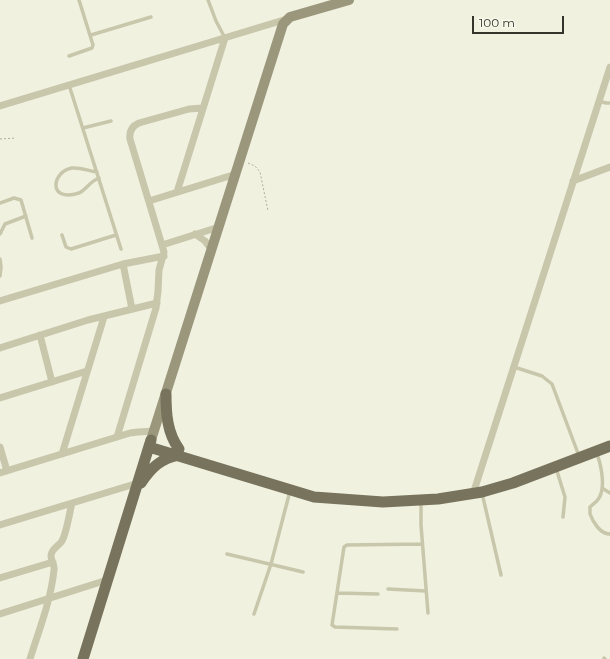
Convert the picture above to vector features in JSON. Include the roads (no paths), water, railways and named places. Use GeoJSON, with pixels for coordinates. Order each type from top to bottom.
{"type":"FeatureCollection","features":[{"type":"Feature","properties":{"kind":"main road"},"geometry":{"type":"LineString","coordinates":[[83,659],[151,439],[282,27],[288,19],[349,0]]}},
{"type":"Feature","properties":{"kind":"main road"},"geometry":{"type":"LineString","coordinates":[[166,394],[168,423],[172,439],[179,452]]}},
{"type":"Feature","properties":{"kind":"main road"},"geometry":{"type":"LineString","coordinates":[[151,439],[179,452],[314,497],[384,502],[421,501],[478,493],[513,483],[610,446]]}},
{"type":"Feature","properties":{"kind":"main road"},"geometry":{"type":"LineString","coordinates":[[136,487],[154,466],[179,452],[339,499]]}},
{"type":"Feature","properties":{"kind":"street"},"geometry":{"type":"LineString","coordinates":[[0,106],[288,19]]}},
{"type":"Feature","properties":{"kind":"street"},"geometry":{"type":"LineString","coordinates":[[177,192],[225,38]]}},
{"type":"Feature","properties":{"kind":"street"},"geometry":{"type":"LineString","coordinates":[[478,493],[514,367],[610,67]]}},
{"type":"Feature","properties":{"kind":"street"},"geometry":{"type":"LineString","coordinates":[[117,437],[157,303],[159,270],[164,256],[130,139],[130,133],[132,128],[139,124],[189,109],[203,108]]}},
{"type":"Feature","properties":{"kind":"street"},"geometry":{"type":"LineString","coordinates":[[573,181],[610,167]]}},
{"type":"Feature","properties":{"kind":"street"},"geometry":{"type":"LineString","coordinates":[[149,201],[236,174]]}},
{"type":"Feature","properties":{"kind":"street"},"geometry":{"type":"LineString","coordinates":[[162,245],[219,227]]}},
{"type":"Feature","properties":{"kind":"street"},"geometry":{"type":"LineString","coordinates":[[195,234],[205,241],[212,250]]}},
{"type":"Feature","properties":{"kind":"street"},"geometry":{"type":"LineString","coordinates":[[0,301],[122,264],[164,256]]}},
{"type":"Feature","properties":{"kind":"street"},"geometry":{"type":"LineString","coordinates":[[122,264],[132,309]]}},
{"type":"Feature","properties":{"kind":"street"},"geometry":{"type":"LineString","coordinates":[[0,348],[88,320],[157,303]]}},
{"type":"Feature","properties":{"kind":"street"},"geometry":{"type":"LineString","coordinates":[[62,454],[104,317]]}},
{"type":"Feature","properties":{"kind":"street"},"geometry":{"type":"LineString","coordinates":[[40,335],[52,382]]}},
{"type":"Feature","properties":{"kind":"street"},"geometry":{"type":"LineString","coordinates":[[0,398],[87,371]]}},
{"type":"Feature","properties":{"kind":"street"},"geometry":{"type":"LineString","coordinates":[[0,447],[4,472],[117,437],[138,432],[151,439]]}},
{"type":"Feature","properties":{"kind":"street"},"geometry":{"type":"LineString","coordinates":[[0,525],[72,503],[136,487]]}},
{"type":"Feature","properties":{"kind":"street"},"geometry":{"type":"LineString","coordinates":[[30,659],[48,599],[54,572],[51,556],[52,552],[60,544],[63,538],[72,503]]}},
{"type":"Feature","properties":{"kind":"street"},"geometry":{"type":"LineString","coordinates":[[0,578],[53,562]]}},
{"type":"Feature","properties":{"kind":"street"},"geometry":{"type":"LineString","coordinates":[[0,614],[107,580]]}},
{"type":"Feature","properties":{"kind":"lane"},"geometry":{"type":"LineString","coordinates":[[68,56],[92,48],[93,44],[79,0]]}},
{"type":"Feature","properties":{"kind":"lane"},"geometry":{"type":"LineString","coordinates":[[208,0],[216,21],[225,38]]}},
{"type":"Feature","properties":{"kind":"lane"},"geometry":{"type":"LineString","coordinates":[[90,35],[150,17]]}},
{"type":"Feature","properties":{"kind":"lane"},"geometry":{"type":"LineString","coordinates":[[70,85],[121,249]]}},
{"type":"Feature","properties":{"kind":"lane"},"geometry":{"type":"LineString","coordinates":[[599,101],[610,103]]}},
{"type":"Feature","properties":{"kind":"lane"},"geometry":{"type":"LineString","coordinates":[[83,128],[111,120]]}},
{"type":"Feature","properties":{"kind":"lane"},"geometry":{"type":"LineString","coordinates":[[97,172],[76,168],[66,170],[59,177],[56,185],[60,193],[65,196],[81,192],[88,184],[98,178]]}},
{"type":"Feature","properties":{"kind":"lane"},"geometry":{"type":"LineString","coordinates":[[0,203],[14,198],[19,198],[22,202],[32,238]]}},
{"type":"Feature","properties":{"kind":"lane"},"geometry":{"type":"LineString","coordinates":[[0,234],[5,224],[26,216]]}},
{"type":"Feature","properties":{"kind":"lane"},"geometry":{"type":"LineString","coordinates":[[62,235],[66,247],[69,250],[116,235]]}},
{"type":"Feature","properties":{"kind":"lane"},"geometry":{"type":"LineString","coordinates":[[0,259],[0,276]]}},
{"type":"Feature","properties":{"kind":"lane"},"geometry":{"type":"LineString","coordinates":[[514,367],[542,376],[552,384],[580,457]]}},
{"type":"Feature","properties":{"kind":"lane"},"geometry":{"type":"LineString","coordinates":[[595,451],[602,471],[602,488],[600,498],[590,507],[590,514],[600,530],[610,534]]}},
{"type":"Feature","properties":{"kind":"lane"},"geometry":{"type":"LineString","coordinates":[[556,466],[565,497],[564,517]]}},
{"type":"Feature","properties":{"kind":"lane"},"geometry":{"type":"LineString","coordinates":[[602,488],[610,494]]}},
{"type":"Feature","properties":{"kind":"lane"},"geometry":{"type":"LineString","coordinates":[[254,614],[271,564],[290,490]]}},
{"type":"Feature","properties":{"kind":"lane"},"geometry":{"type":"LineString","coordinates":[[478,493],[501,575]]}},
{"type":"Feature","properties":{"kind":"lane"},"geometry":{"type":"LineString","coordinates":[[421,501],[422,544],[428,613]]}},
{"type":"Feature","properties":{"kind":"lane"},"geometry":{"type":"LineString","coordinates":[[396,629],[334,627],[332,623],[344,548],[346,546],[422,544]]}},
{"type":"Feature","properties":{"kind":"lane"},"geometry":{"type":"LineString","coordinates":[[227,554],[303,572]]}},
{"type":"Feature","properties":{"kind":"lane"},"geometry":{"type":"LineString","coordinates":[[388,589],[426,590]]}},
{"type":"Feature","properties":{"kind":"lane"},"geometry":{"type":"LineString","coordinates":[[337,593],[378,594]]}}]}
